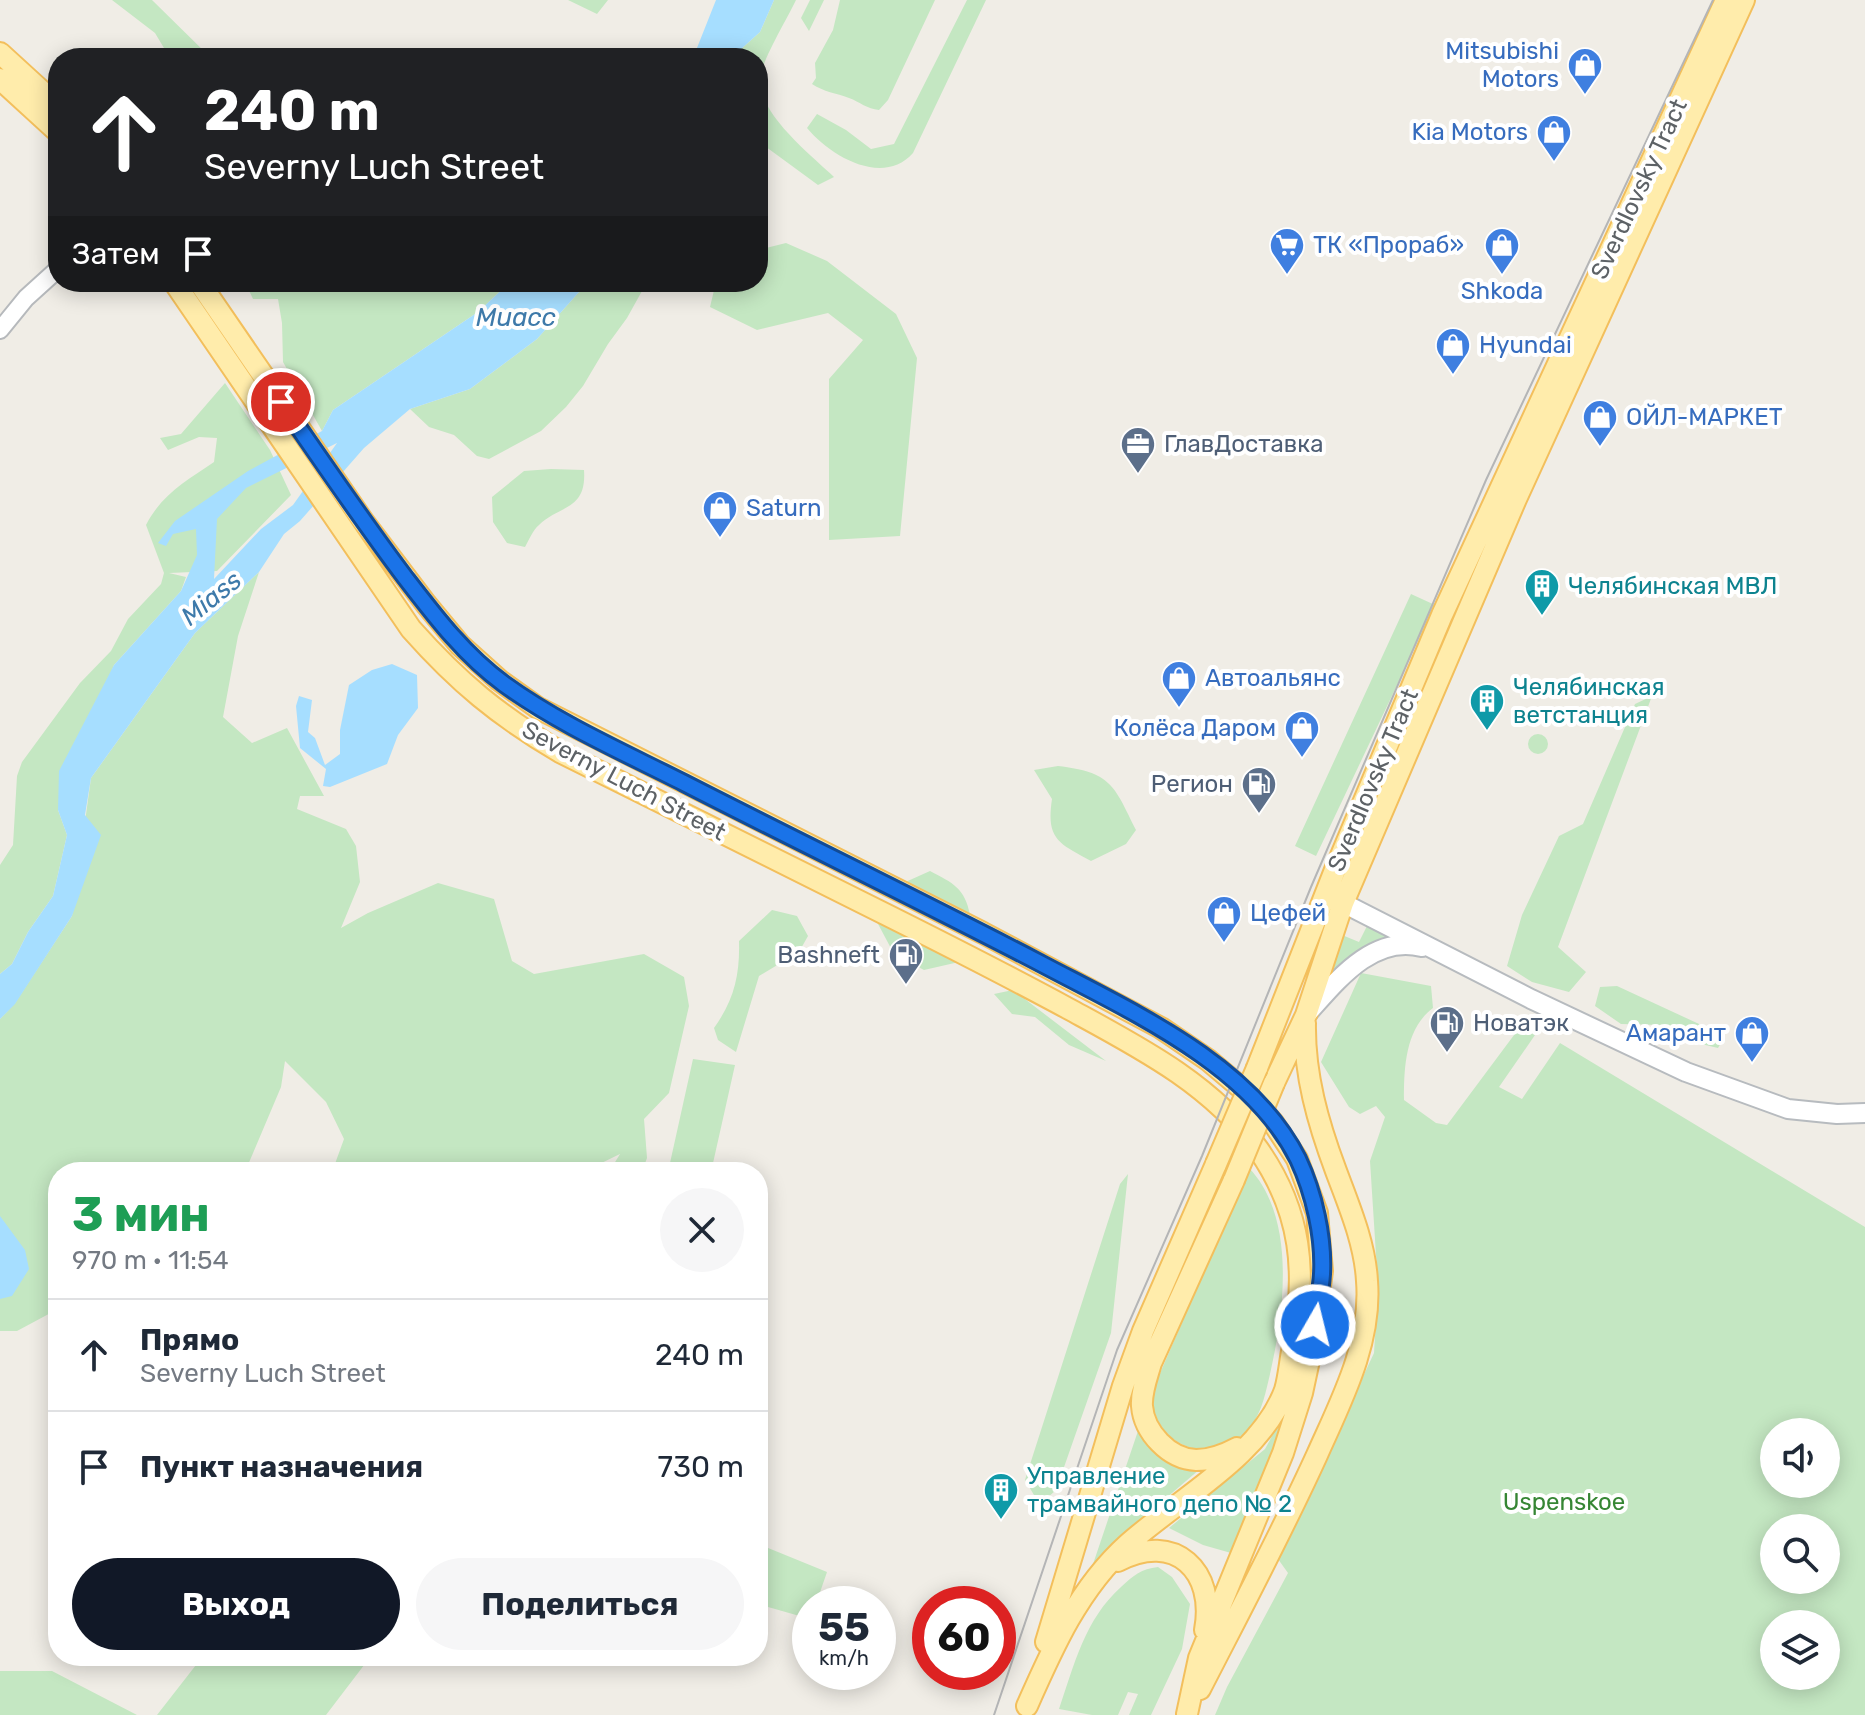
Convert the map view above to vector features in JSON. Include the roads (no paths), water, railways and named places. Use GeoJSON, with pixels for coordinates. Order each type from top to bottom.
{"type":"FeatureCollection","features":[{"type":"Feature","properties":{"kind":"main road","name":"Sverdlovsky Tract"},"geometry":{"type":"LineString","coordinates":[[1263,1429],[1219,1458],[1193,1460],[1174,1453],[1159,1443],[1147,1426],[1142,1407],[1144,1385],[1151,1363],[1306,1015],[1334,898],[1442,615],[1726,0]]}},
{"type":"Feature","properties":{"kind":"main road","name":"Sverdlovsky Tract"},"geometry":{"type":"LineString","coordinates":[[1026,1711],[1123,1386],[1143,1331],[1257,1068],[1744,0]]}},
{"type":"Feature","properties":{"kind":"main road"},"geometry":{"type":"LineString","coordinates":[[0,53],[48,97]]}},
{"type":"Feature","properties":{"kind":"main road"},"geometry":{"type":"LineString","coordinates":[[0,79],[48,123]]}},
{"type":"Feature","properties":{"kind":"main road","name":"Severny Luch Street"},"geometry":{"type":"LineString","coordinates":[[181,292],[411,629],[476,696],[516,726],[560,752],[989,966],[1146,1053],[1193,1084],[1232,1116],[1277,1178],[1295,1221],[1302,1274],[1285,1390],[1263,1429]]}},
{"type":"Feature","properties":{"kind":"main road","name":"Severny Luch Street"},"geometry":{"type":"LineString","coordinates":[[206,292],[363,521],[460,645],[499,680],[538,708],[983,933],[1161,1028],[1208,1060],[1246,1092],[1274,1124],[1297,1159],[1317,1213],[1322,1271],[1311,1351],[1283,1453],[1199,1658]]}},
{"type":"Feature","properties":{"kind":"main road"},"geometry":{"type":"LineString","coordinates":[[1334,898],[1686,1072],[1788,1109],[1837,1114],[1865,1113]]}},
{"type":"Feature","properties":{"kind":"main road"},"geometry":{"type":"LineString","coordinates":[[1306,1015],[1347,971],[1372,953],[1391,946],[1412,945],[1436,951]]}},
{"type":"Feature","properties":{"kind":"main road","name":"Sverdlovsky Tract"},"geometry":{"type":"LineString","coordinates":[[1186,1715],[1291,1511],[1351,1379],[1364,1325],[1367,1281],[1351,1210],[1320,1126],[1310,1086],[1306,1015]]}},
{"type":"Feature","properties":{"kind":"main road"},"geometry":{"type":"LineString","coordinates":[[1026,1711],[1057,1638],[1092,1581],[1127,1545],[1236,1457],[1263,1429]]}},
{"type":"Feature","properties":{"kind":"main road"},"geometry":{"type":"LineString","coordinates":[[1092,1581],[1120,1560],[1140,1551],[1161,1550],[1180,1555],[1199,1578],[1205,1594],[1206,1624],[1186,1715]]}},
{"type":"Feature","properties":{"kind":"street"},"geometry":{"type":"LineString","coordinates":[[0,330],[26,298],[48,278]]}},
{"type":"Feature","properties":{"kind":"water"},"geometry":{"type":"Polygon","coordinates":[[[716,0],[774,0],[760,32],[742,48],[697,48],[716,0]]]}},
{"type":"Feature","properties":{"kind":"water"},"geometry":{"type":"Polygon","coordinates":[[[499,292],[579,292],[537,339],[470,389],[410,409],[364,448],[300,521],[284,534],[259,572],[195,633],[91,778],[85,815],[101,835],[72,916],[15,1004],[0,1019],[0,974],[12,964],[28,932],[53,896],[67,835],[58,810],[59,771],[114,665],[181,591],[197,555],[196,529],[173,534],[166,546],[158,543],[175,521],[248,471],[322,431],[333,410],[478,312],[499,292]],[[337,443],[246,488],[217,519],[214,579],[261,529],[293,505],[337,443]]]}},
{"type":"Feature","properties":{"kind":"water"},"geometry":{"type":"Polygon","coordinates":[[[392,664],[417,675],[418,708],[398,735],[387,764],[330,787],[323,786],[326,769],[300,748],[296,706],[299,696],[312,700],[308,732],[315,738],[325,765],[340,754],[340,730],[349,685],[372,670],[392,664]]]}},
{"type":"Feature","properties":{"kind":"water"},"geometry":{"type":"Polygon","coordinates":[[[0,1216],[25,1250],[29,1269],[12,1296],[0,1299],[0,1216]]]}},
{"type":"Feature","properties":{"kind":"tram line"},"geometry":{"type":"LineString","coordinates":[[994,1715],[1117,1350],[1202,1156],[1311,887],[1486,480],[1713,0]]}},
{"type":"Feature","properties":{"kind":"place","name":"Mitsubishi Motors"},"geometry":{"type":"Point","coordinates":[1585,96]}},
{"type":"Feature","properties":{"kind":"place","name":"Kia Motors"},"geometry":{"type":"Point","coordinates":[1554,163]}},
{"type":"Feature","properties":{"kind":"place","name":"ТК «Прораб»"},"geometry":{"type":"Point","coordinates":[1287,276]}},
{"type":"Feature","properties":{"kind":"place","name":"Shkoda"},"geometry":{"type":"Point","coordinates":[1502,276]}},
{"type":"Feature","properties":{"kind":"place","name":"Hyundai"},"geometry":{"type":"Point","coordinates":[1453,376]}},
{"type":"Feature","properties":{"kind":"place","name":"ОЙЛ-МАРКЕТ"},"geometry":{"type":"Point","coordinates":[1600,448]}},
{"type":"Feature","properties":{"kind":"place","name":"ГлавДоставка"},"geometry":{"type":"Point","coordinates":[1138,475]}},
{"type":"Feature","properties":{"kind":"place","name":"Saturn"},"geometry":{"type":"Point","coordinates":[720,539]}},
{"type":"Feature","properties":{"kind":"place","name":"Челябинская МВЛ"},"geometry":{"type":"Point","coordinates":[1542,617]}},
{"type":"Feature","properties":{"kind":"place","name":"Автоальянс"},"geometry":{"type":"Point","coordinates":[1179,709]}},
{"type":"Feature","properties":{"kind":"place","name":"Челябинская ветстанция"},"geometry":{"type":"Point","coordinates":[1487,732]}},
{"type":"Feature","properties":{"kind":"place","name":"Колёса Даром"},"geometry":{"type":"Point","coordinates":[1302,759]}},
{"type":"Feature","properties":{"kind":"place","name":"Регион"},"geometry":{"type":"Point","coordinates":[1259,815]}},
{"type":"Feature","properties":{"kind":"place","name":"Цефей"},"geometry":{"type":"Point","coordinates":[1224,944]}},
{"type":"Feature","properties":{"kind":"place","name":"Bashneft"},"geometry":{"type":"Point","coordinates":[906,986]}},
{"type":"Feature","properties":{"kind":"place","name":"Новатэк"},"geometry":{"type":"Point","coordinates":[1447,1054]}},
{"type":"Feature","properties":{"kind":"place","name":"Амарант"},"geometry":{"type":"Point","coordinates":[1752,1064]}},
{"type":"Feature","properties":{"kind":"place","name":"Управление трамвайного депо № 2"},"geometry":{"type":"Point","coordinates":[1001,1521]}},
{"type":"Feature","properties":{"kind":"water label","name":"Миасс"},"geometry":{"type":"Point","coordinates":[516,317]}},
{"type":"Feature","properties":{"kind":"water label","name":"Miass"},"geometry":{"type":"Point","coordinates":[211,598]}},
{"type":"Feature","properties":{"kind":"park label","name":"Uspenskoe"},"geometry":{"type":"Point","coordinates":[1564,1502]}}]}
